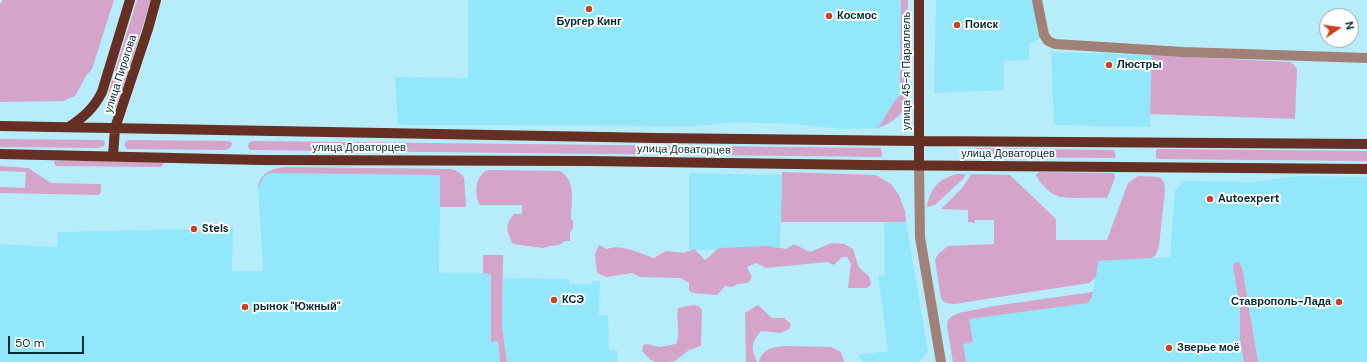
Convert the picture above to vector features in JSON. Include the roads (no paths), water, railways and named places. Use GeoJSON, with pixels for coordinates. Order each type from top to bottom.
{"type":"FeatureCollection","features":[{"type":"Feature","properties":{"kind":"main road","name":"улица Пирогова"},"geometry":{"type":"LineString","coordinates":[[69,126],[89,112],[102,92],[130,0]]}},
{"type":"Feature","properties":{"kind":"main road","name":"улица Пирогова"},"geometry":{"type":"LineString","coordinates":[[113,156],[115,128],[148,29],[156,0]]}},
{"type":"Feature","properties":{"kind":"main road","name":"улица 45-я Параллель"},"geometry":{"type":"LineString","coordinates":[[919,0],[919,166]]}},
{"type":"Feature","properties":{"kind":"main road","name":"улица Доваторцев"},"geometry":{"type":"LineString","coordinates":[[0,126],[69,126],[587,137],[1367,144]]}},
{"type":"Feature","properties":{"kind":"main road","name":"улица Доваторцев"},"geometry":{"type":"LineString","coordinates":[[0,154],[261,160],[588,161],[919,166],[1367,169]]}},
{"type":"Feature","properties":{"kind":"street"},"geometry":{"type":"LineString","coordinates":[[1037,0],[1044,35],[1048,41],[1055,44],[1191,52],[1367,58]]}},
{"type":"Feature","properties":{"kind":"street"},"geometry":{"type":"LineString","coordinates":[[919,166],[920,237],[941,362]]}},
{"type":"Feature","properties":{"kind":"place","name":"Бургер Кинг"},"geometry":{"type":"Point","coordinates":[589,9]}},
{"type":"Feature","properties":{"kind":"place","name":"Космос"},"geometry":{"type":"Point","coordinates":[829,16]}},
{"type":"Feature","properties":{"kind":"place","name":"Поиск"},"geometry":{"type":"Point","coordinates":[957,25]}},
{"type":"Feature","properties":{"kind":"place","name":"Люстры"},"geometry":{"type":"Point","coordinates":[1109,65]}},
{"type":"Feature","properties":{"kind":"place","name":"Autoexpert"},"geometry":{"type":"Point","coordinates":[1210,199]}},
{"type":"Feature","properties":{"kind":"place","name":"Stels"},"geometry":{"type":"Point","coordinates":[194,229]}},
{"type":"Feature","properties":{"kind":"place","name":"КСЭ"},"geometry":{"type":"Point","coordinates":[554,300]}},
{"type":"Feature","properties":{"kind":"place","name":"Ставрополь-Лада"},"geometry":{"type":"Point","coordinates":[1339,302]}},
{"type":"Feature","properties":{"kind":"place","name":"рынок \"Южный\""},"geometry":{"type":"Point","coordinates":[245,307]}},
{"type":"Feature","properties":{"kind":"place","name":"Зверье моё"},"geometry":{"type":"Point","coordinates":[1169,348]}}]}
